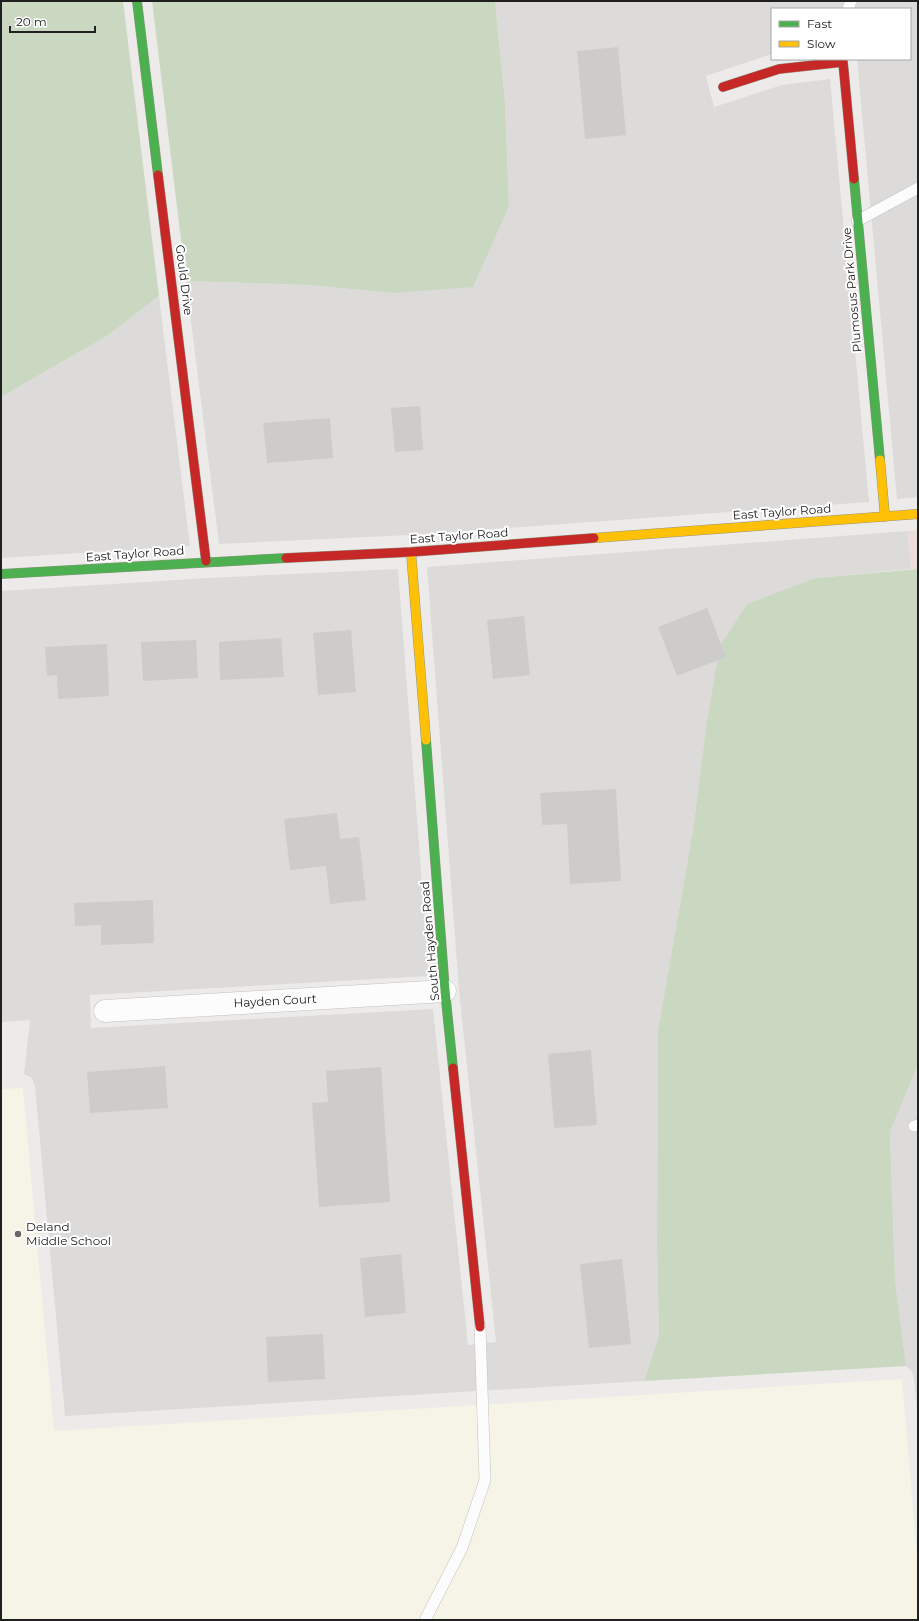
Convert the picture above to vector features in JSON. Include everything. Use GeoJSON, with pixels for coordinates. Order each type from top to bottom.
{"type":"FeatureCollection","features":[{"type":"Feature","properties":{"kind":"street","name":"Gould Drive"},"geometry":{"type":"LineString","coordinates":[[138,1],[206,562]]}},
{"type":"Feature","properties":{"kind":"street"},"geometry":{"type":"LineString","coordinates":[[723,87],[779,69],[843,60]]}},
{"type":"Feature","properties":{"kind":"street","name":"Plumosus Park Drive"},"geometry":{"type":"LineString","coordinates":[[843,60],[885,517]]}},
{"type":"Feature","properties":{"kind":"street","name":"East Taylor Road"},"geometry":{"type":"LineString","coordinates":[[1,574],[411,552],[918,514]]}},
{"type":"Feature","properties":{"kind":"street","name":"South Hayden Road"},"geometry":{"type":"LineString","coordinates":[[411,552],[446,991],[480,1327]]}},
{"type":"Feature","properties":{"kind":"street","name":"Hayden Court"},"geometry":{"type":"LineString","coordinates":[[104,1011],[446,991]]}},
{"type":"Feature","properties":{"kind":"lane"},"geometry":{"type":"LineString","coordinates":[[857,221],[918,188]]}},
{"type":"Feature","properties":{"kind":"lane"},"geometry":{"type":"LineString","coordinates":[[425,1620],[462,1548],[485,1480],[480,1327]]}},
{"type":"Feature","properties":{"kind":"shaded area"},"geometry":{"type":"Polygon","coordinates":[[[495,1],[918,1],[918,497],[897,499],[857,60],[911,60],[911,8],[771,8],[771,54],[706,76],[714,107],[782,85],[830,79],[869,502],[410,535],[219,544],[186,281],[309,285],[392,293],[509,206],[505,102],[495,1]]]}},
{"type":"Feature","properties":{"kind":"shaded area"},"geometry":{"type":"Polygon","coordinates":[[[159,296],[190,546],[1,558],[1,397],[107,336],[159,296]]]}},
{"type":"Feature","properties":{"kind":"shaded area"},"geometry":{"type":"Polygon","coordinates":[[[918,530],[918,569],[911,569],[908,531],[918,530]]]}},
{"type":"Feature","properties":{"kind":"shaded area"},"geometry":{"type":"Polygon","coordinates":[[[908,531],[911,569],[816,578],[706,728],[693,830],[658,1030],[657,1244],[659,1335],[644,1381],[65,1416],[35,1086],[32,1078],[24,1074],[30,1020],[1,1022],[1,591],[208,578],[398,569],[429,976],[90,995],[91,1028],[433,1009],[468,1345],[496,1342],[459,990],[427,567],[908,531]]]}},
{"type":"Feature","properties":{"kind":"shaded area"},"geometry":{"type":"Polygon","coordinates":[[[918,1065],[918,1422],[914,1378],[911,1370],[906,1366],[895,1280],[890,1132],[918,1065]]]}},
{"type":"Feature","properties":{"kind":"shaded area","name":"Deland Middle School"},"geometry":{"type":"Polygon","coordinates":[[[23,1088],[54,1431],[902,1379],[918,1567],[918,1620],[1,1620],[1,1089],[23,1088]]]}},
{"type":"Feature","properties":{"kind":"green space"},"geometry":{"type":"Polygon","coordinates":[[[1,1],[123,1],[159,296],[107,336],[1,397],[1,1]]]}},
{"type":"Feature","properties":{"kind":"green space"},"geometry":{"type":"Polygon","coordinates":[[[152,1],[495,1],[505,102],[509,206],[473,287],[392,293],[309,285],[186,281],[152,1]]]}},
{"type":"Feature","properties":{"kind":"green space"},"geometry":{"type":"Polygon","coordinates":[[[918,569],[918,1065],[890,1132],[895,1280],[906,1366],[644,1381],[659,1335],[657,1244],[658,1030],[693,830],[706,728],[720,646],[747,604],[816,578],[918,569]]]}},
{"type":"Feature","properties":{"kind":"building"},"geometry":{"type":"Polygon","coordinates":[[[618,47],[626,135],[585,139],[577,51],[618,47]]]}},
{"type":"Feature","properties":{"kind":"building"},"geometry":{"type":"Polygon","coordinates":[[[420,406],[423,450],[395,452],[391,408],[420,406]]]}},
{"type":"Feature","properties":{"kind":"building"},"geometry":{"type":"Polygon","coordinates":[[[330,418],[333,458],[267,463],[263,423],[330,418]]]}},
{"type":"Feature","properties":{"kind":"building"},"geometry":{"type":"Polygon","coordinates":[[[707,608],[726,657],[677,676],[658,627],[707,608]]]}},
{"type":"Feature","properties":{"kind":"building"},"geometry":{"type":"Polygon","coordinates":[[[524,616],[530,675],[493,679],[487,620],[524,616]]]}},
{"type":"Feature","properties":{"kind":"building"},"geometry":{"type":"Polygon","coordinates":[[[351,630],[356,692],[318,695],[313,633],[351,630]]]}},
{"type":"Feature","properties":{"kind":"building"},"geometry":{"type":"Polygon","coordinates":[[[281,638],[284,677],[220,680],[219,642],[281,638]]]}},
{"type":"Feature","properties":{"kind":"building"},"geometry":{"type":"Polygon","coordinates":[[[196,640],[198,678],[143,681],[141,642],[196,640]]]}},
{"type":"Feature","properties":{"kind":"building"},"geometry":{"type":"Polygon","coordinates":[[[107,644],[109,696],[58,699],[57,675],[47,676],[45,647],[107,644]]]}},
{"type":"Feature","properties":{"kind":"building"},"geometry":{"type":"Polygon","coordinates":[[[616,789],[621,881],[570,884],[567,824],[542,825],[540,793],[616,789]]]}},
{"type":"Feature","properties":{"kind":"building"},"geometry":{"type":"Polygon","coordinates":[[[337,813],[340,839],[359,837],[366,900],[330,904],[326,866],[290,870],[284,819],[337,813]]]}},
{"type":"Feature","properties":{"kind":"building"},"geometry":{"type":"Polygon","coordinates":[[[153,900],[154,943],[101,945],[101,925],[75,926],[74,903],[153,900]]]}},
{"type":"Feature","properties":{"kind":"building"},"geometry":{"type":"Polygon","coordinates":[[[591,1050],[597,1125],[554,1128],[548,1054],[591,1050]]]}},
{"type":"Feature","properties":{"kind":"building"},"geometry":{"type":"Polygon","coordinates":[[[165,1066],[168,1108],[90,1113],[87,1072],[165,1066]]]}},
{"type":"Feature","properties":{"kind":"building"},"geometry":{"type":"Polygon","coordinates":[[[381,1067],[390,1202],[319,1207],[312,1103],[328,1102],[326,1071],[381,1067]]]}},
{"type":"Feature","properties":{"kind":"building"},"geometry":{"type":"Polygon","coordinates":[[[401,1254],[406,1313],[365,1317],[360,1258],[401,1254]]]}},
{"type":"Feature","properties":{"kind":"building"},"geometry":{"type":"Polygon","coordinates":[[[622,1259],[631,1344],[589,1348],[580,1264],[622,1259]]]}},
{"type":"Feature","properties":{"kind":"building"},"geometry":{"type":"Polygon","coordinates":[[[323,1334],[325,1379],[268,1382],[266,1337],[323,1334]]]}},
{"type":"Feature","properties":{"kind":"traffic: fast"},"geometry":{"type":"LineString","coordinates":[[137,1],[158,175]]}},
{"type":"Feature","properties":{"kind":"traffic: fast"},"geometry":{"type":"LineString","coordinates":[[854,179],[880,460]]}},
{"type":"Feature","properties":{"kind":"traffic: fast"},"geometry":{"type":"LineString","coordinates":[[1,574],[286,558]]}},
{"type":"Feature","properties":{"kind":"traffic: fast"},"geometry":{"type":"LineString","coordinates":[[426,740],[445,991],[453,1068]]}},
{"type":"Feature","properties":{"kind":"traffic: slow"},"geometry":{"type":"LineString","coordinates":[[880,460],[885,517]]}},
{"type":"Feature","properties":{"kind":"traffic: slow"},"geometry":{"type":"LineString","coordinates":[[594,538],[918,514]]}},
{"type":"Feature","properties":{"kind":"traffic: slow"},"geometry":{"type":"LineString","coordinates":[[411,552],[426,740]]}},
{"type":"Feature","properties":{"kind":"traffic: jam"},"geometry":{"type":"LineString","coordinates":[[723,87],[779,69],[843,62],[854,179]]}},
{"type":"Feature","properties":{"kind":"traffic: jam"},"geometry":{"type":"LineString","coordinates":[[158,175],[206,561]]}},
{"type":"Feature","properties":{"kind":"traffic: jam"},"geometry":{"type":"LineString","coordinates":[[286,558],[411,552],[594,538]]}},
{"type":"Feature","properties":{"kind":"traffic: jam"},"geometry":{"type":"LineString","coordinates":[[453,1068],[480,1327]]}},
{"type":"Feature","properties":{"kind":"place","name":"Deland Middle School"},"geometry":{"type":"Point","coordinates":[18,1234]}}]}
